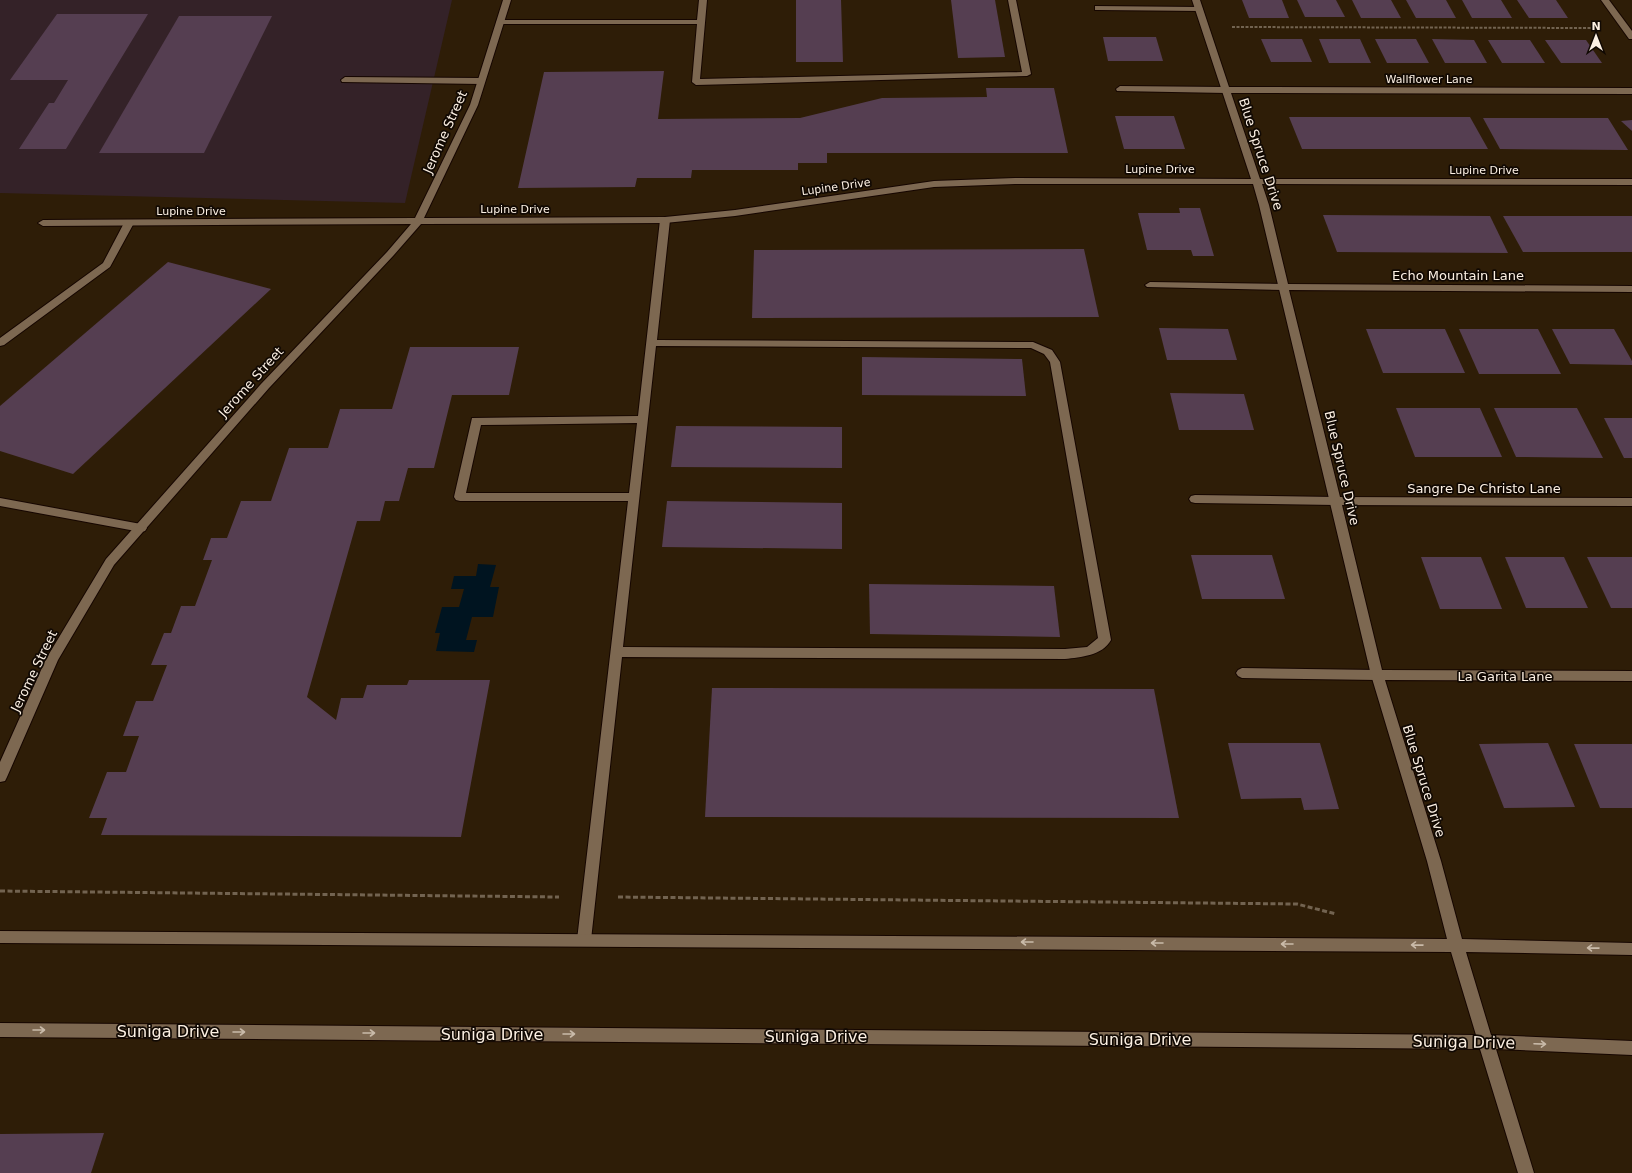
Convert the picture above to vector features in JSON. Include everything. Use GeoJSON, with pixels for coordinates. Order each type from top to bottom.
{"type":"FeatureCollection","features":[{"type":"Feature","properties":{"kind":"street","name":"Jerome Street"},"geometry":{"type":"LineString","coordinates":[[0,777],[52,658],[110,562],[266,386],[390,254],[419,220],[474,104],[506,0]]}},
{"type":"Feature","properties":{"kind":"street"},"geometry":{"type":"LineString","coordinates":[[702,0],[696,82],[1027,74],[1012,0]]}},
{"type":"Feature","properties":{"kind":"street"},"geometry":{"type":"LineString","coordinates":[[1605,0],[1632,37]]}},
{"type":"Feature","properties":{"kind":"street"},"geometry":{"type":"LineString","coordinates":[[1098,8],[1197,5]]}},
{"type":"Feature","properties":{"kind":"street","name":"Blue Spruce Drive"},"geometry":{"type":"LineString","coordinates":[[1197,5],[1256,181],[1284,287],[1377,675],[1434,861],[1456,945],[1526,1173]]}},
{"type":"Feature","properties":{"kind":"street"},"geometry":{"type":"LineString","coordinates":[[500,22],[701,22]]}},
{"type":"Feature","properties":{"kind":"street"},"geometry":{"type":"LineString","coordinates":[[345,80],[482,81]]}},
{"type":"Feature","properties":{"kind":"street","name":"Wallflower Lane"},"geometry":{"type":"LineString","coordinates":[[1120,89],[1632,91]]}},
{"type":"Feature","properties":{"kind":"street","name":"Lupine Drive"},"geometry":{"type":"LineString","coordinates":[[43,223],[665,220],[735,213],[934,184],[1015,181],[1632,182]]}},
{"type":"Feature","properties":{"kind":"street"},"geometry":{"type":"LineString","coordinates":[[584,940],[665,220]]}},
{"type":"Feature","properties":{"kind":"street"},"geometry":{"type":"LineString","coordinates":[[0,343],[107,265],[129,223]]}},
{"type":"Feature","properties":{"kind":"street","name":"Echo Mountain Lane"},"geometry":{"type":"LineString","coordinates":[[1150,285],[1632,289]]}},
{"type":"Feature","properties":{"kind":"street"},"geometry":{"type":"LineString","coordinates":[[617,652],[1065,654],[1090,651],[1105,640],[1055,362],[1048,352],[1033,345],[651,343]]}},
{"type":"Feature","properties":{"kind":"street"},"geometry":{"type":"LineString","coordinates":[[634,497],[460,497],[476,421],[642,419]]}},
{"type":"Feature","properties":{"kind":"street","name":"Sangre De Christo Lane"},"geometry":{"type":"LineString","coordinates":[[1195,499],[1336,502],[1632,502]]}},
{"type":"Feature","properties":{"kind":"street"},"geometry":{"type":"LineString","coordinates":[[0,502],[141,528]]}},
{"type":"Feature","properties":{"kind":"street","name":"La Garita Lane"},"geometry":{"type":"LineString","coordinates":[[1242,672],[1377,675],[1632,676]]}},
{"type":"Feature","properties":{"kind":"street"},"geometry":{"type":"LineString","coordinates":[[0,937],[1456,945],[1632,949]]}},
{"type":"Feature","properties":{"kind":"street","name":"Suniga Drive"},"geometry":{"type":"LineString","coordinates":[[0,1030],[1487,1042],[1632,1048]]}},
{"type":"Feature","properties":{"kind":"path"},"geometry":{"type":"LineString","coordinates":[[1232,27],[1596,28]]}},
{"type":"Feature","properties":{"kind":"path"},"geometry":{"type":"LineString","coordinates":[[0,891],[1297,904],[1342,915]]}},
{"type":"Feature","properties":{"kind":"shaded area"},"geometry":{"type":"Polygon","coordinates":[[[0,0],[452,0],[405,203],[0,193],[0,0]]]}},
{"type":"Feature","properties":{"kind":"water"},"geometry":{"type":"Polygon","coordinates":[[[478,564],[496,565],[490,587],[499,587],[493,617],[472,617],[466,640],[477,640],[474,652],[436,651],[440,633],[435,633],[442,607],[459,607],[464,589],[451,589],[454,576],[476,576],[478,564]]]}},
{"type":"Feature","properties":{"kind":"building"},"geometry":{"type":"Polygon","coordinates":[[[796,0],[841,0],[843,62],[796,62],[796,0]]]}},
{"type":"Feature","properties":{"kind":"building"},"geometry":{"type":"Polygon","coordinates":[[[951,0],[995,0],[1005,57],[958,58],[951,0]]]}},
{"type":"Feature","properties":{"kind":"building"},"geometry":{"type":"Polygon","coordinates":[[[1242,0],[1282,0],[1289,18],[1249,18],[1242,0]]]}},
{"type":"Feature","properties":{"kind":"building"},"geometry":{"type":"Polygon","coordinates":[[[1297,0],[1336,0],[1345,17],[1305,17],[1297,0]]]}},
{"type":"Feature","properties":{"kind":"building"},"geometry":{"type":"Polygon","coordinates":[[[1352,0],[1391,0],[1401,18],[1361,18],[1352,0]]]}},
{"type":"Feature","properties":{"kind":"building"},"geometry":{"type":"Polygon","coordinates":[[[1406,0],[1446,0],[1456,18],[1416,18],[1406,0]]]}},
{"type":"Feature","properties":{"kind":"building"},"geometry":{"type":"Polygon","coordinates":[[[1462,0],[1501,0],[1512,18],[1472,18],[1462,0]]]}},
{"type":"Feature","properties":{"kind":"building"},"geometry":{"type":"Polygon","coordinates":[[[1517,0],[1556,0],[1568,18],[1529,18],[1517,0]]]}},
{"type":"Feature","properties":{"kind":"building"},"geometry":{"type":"Polygon","coordinates":[[[57,14],[148,14],[66,149],[19,149],[49,103],[54,103],[68,80],[10,80],[57,14]]]}},
{"type":"Feature","properties":{"kind":"building"},"geometry":{"type":"Polygon","coordinates":[[[179,16],[272,16],[204,153],[99,153],[179,16]]]}},
{"type":"Feature","properties":{"kind":"building"},"geometry":{"type":"Polygon","coordinates":[[[1103,37],[1156,37],[1163,61],[1108,61],[1103,37]]]}},
{"type":"Feature","properties":{"kind":"building"},"geometry":{"type":"Polygon","coordinates":[[[1261,39],[1302,39],[1312,62],[1271,62],[1261,39]]]}},
{"type":"Feature","properties":{"kind":"building"},"geometry":{"type":"Polygon","coordinates":[[[1319,39],[1360,39],[1371,63],[1329,63],[1319,39]]]}},
{"type":"Feature","properties":{"kind":"building"},"geometry":{"type":"Polygon","coordinates":[[[1375,39],[1416,39],[1429,63],[1387,63],[1375,39]]]}},
{"type":"Feature","properties":{"kind":"building"},"geometry":{"type":"Polygon","coordinates":[[[1432,39],[1474,40],[1487,63],[1445,63],[1432,39]]]}},
{"type":"Feature","properties":{"kind":"building"},"geometry":{"type":"Polygon","coordinates":[[[1488,40],[1530,40],[1545,63],[1502,63],[1488,40]]]}},
{"type":"Feature","properties":{"kind":"building"},"geometry":{"type":"Polygon","coordinates":[[[1545,40],[1586,40],[1602,63],[1561,63],[1545,40]]]}},
{"type":"Feature","properties":{"kind":"building"},"geometry":{"type":"Polygon","coordinates":[[[664,71],[658,119],[800,118],[882,98],[987,97],[986,88],[1054,88],[1068,153],[827,153],[827,163],[798,163],[798,170],[692,170],[691,178],[637,178],[635,187],[518,188],[544,72],[664,71]]]}},
{"type":"Feature","properties":{"kind":"building"},"geometry":{"type":"Polygon","coordinates":[[[1115,116],[1174,116],[1185,149],[1124,149],[1115,116]]]}},
{"type":"Feature","properties":{"kind":"building"},"geometry":{"type":"Polygon","coordinates":[[[1289,117],[1470,117],[1488,149],[1302,149],[1289,117]]]}},
{"type":"Feature","properties":{"kind":"building"},"geometry":{"type":"Polygon","coordinates":[[[1483,118],[1608,118],[1628,150],[1500,149],[1483,118]]]}},
{"type":"Feature","properties":{"kind":"building"},"geometry":{"type":"Polygon","coordinates":[[[1632,120],[1632,131],[1621,121],[1632,120]]]}},
{"type":"Feature","properties":{"kind":"building"},"geometry":{"type":"Polygon","coordinates":[[[1179,208],[1200,208],[1214,256],[1193,256],[1191,250],[1147,250],[1138,213],[1180,213],[1179,208]]]}},
{"type":"Feature","properties":{"kind":"building"},"geometry":{"type":"Polygon","coordinates":[[[1323,215],[1490,216],[1508,253],[1337,252],[1323,215]]]}},
{"type":"Feature","properties":{"kind":"building"},"geometry":{"type":"Polygon","coordinates":[[[1503,216],[1632,216],[1632,252],[1523,252],[1503,216]]]}},
{"type":"Feature","properties":{"kind":"building"},"geometry":{"type":"Polygon","coordinates":[[[1084,249],[1099,317],[752,318],[754,250],[1084,249]]]}},
{"type":"Feature","properties":{"kind":"building"},"geometry":{"type":"Polygon","coordinates":[[[168,262],[271,289],[73,474],[0,451],[0,406],[168,262]]]}},
{"type":"Feature","properties":{"kind":"building"},"geometry":{"type":"Polygon","coordinates":[[[1159,328],[1228,329],[1237,360],[1167,360],[1159,328]]]}},
{"type":"Feature","properties":{"kind":"building"},"geometry":{"type":"Polygon","coordinates":[[[1366,329],[1445,329],[1465,373],[1383,373],[1366,329]]]}},
{"type":"Feature","properties":{"kind":"building"},"geometry":{"type":"Polygon","coordinates":[[[1459,329],[1538,329],[1561,374],[1479,374],[1459,329]]]}},
{"type":"Feature","properties":{"kind":"building"},"geometry":{"type":"Polygon","coordinates":[[[1552,329],[1614,329],[1632,361],[1632,365],[1570,364],[1552,329]]]}},
{"type":"Feature","properties":{"kind":"building"},"geometry":{"type":"Polygon","coordinates":[[[410,347],[519,347],[509,395],[452,395],[434,468],[408,468],[399,501],[385,501],[380,521],[357,521],[307,697],[336,720],[341,698],[363,698],[367,685],[407,685],[409,680],[490,680],[461,837],[101,835],[107,818],[89,818],[107,772],[126,772],[139,736],[123,736],[136,701],[153,701],[167,665],[151,665],[164,633],[171,633],[181,606],[195,606],[212,560],[203,560],[211,538],[227,538],[241,501],[271,501],[289,448],[328,448],[340,409],[392,409],[410,347]]]}},
{"type":"Feature","properties":{"kind":"building"},"geometry":{"type":"Polygon","coordinates":[[[862,357],[1022,359],[1026,396],[862,395],[862,357]]]}},
{"type":"Feature","properties":{"kind":"building"},"geometry":{"type":"Polygon","coordinates":[[[1170,393],[1244,394],[1254,430],[1179,430],[1170,393]]]}},
{"type":"Feature","properties":{"kind":"building"},"geometry":{"type":"Polygon","coordinates":[[[1396,408],[1480,408],[1502,457],[1415,457],[1396,408]]]}},
{"type":"Feature","properties":{"kind":"building"},"geometry":{"type":"Polygon","coordinates":[[[1494,408],[1577,408],[1603,458],[1516,457],[1494,408]]]}},
{"type":"Feature","properties":{"kind":"building"},"geometry":{"type":"Polygon","coordinates":[[[1604,418],[1632,418],[1632,458],[1624,458],[1604,418]]]}},
{"type":"Feature","properties":{"kind":"building"},"geometry":{"type":"Polygon","coordinates":[[[676,426],[842,427],[842,468],[671,467],[676,426]]]}},
{"type":"Feature","properties":{"kind":"building"},"geometry":{"type":"Polygon","coordinates":[[[667,501],[842,503],[842,549],[662,547],[667,501]]]}},
{"type":"Feature","properties":{"kind":"building"},"geometry":{"type":"Polygon","coordinates":[[[1191,555],[1272,555],[1285,599],[1202,599],[1191,555]]]}},
{"type":"Feature","properties":{"kind":"building"},"geometry":{"type":"Polygon","coordinates":[[[1421,557],[1481,557],[1502,609],[1440,609],[1421,557]]]}},
{"type":"Feature","properties":{"kind":"building"},"geometry":{"type":"Polygon","coordinates":[[[1505,557],[1564,557],[1588,608],[1526,608],[1505,557]]]}},
{"type":"Feature","properties":{"kind":"building"},"geometry":{"type":"Polygon","coordinates":[[[1587,557],[1632,557],[1632,608],[1611,608],[1587,557]]]}},
{"type":"Feature","properties":{"kind":"building"},"geometry":{"type":"Polygon","coordinates":[[[869,584],[1054,586],[1060,637],[870,634],[869,584]]]}},
{"type":"Feature","properties":{"kind":"building"},"geometry":{"type":"Polygon","coordinates":[[[712,688],[1154,689],[1179,818],[705,817],[712,688]]]}},
{"type":"Feature","properties":{"kind":"building"},"geometry":{"type":"Polygon","coordinates":[[[1228,743],[1320,743],[1339,809],[1304,810],[1301,798],[1241,799],[1228,743]]]}},
{"type":"Feature","properties":{"kind":"building"},"geometry":{"type":"Polygon","coordinates":[[[1548,743],[1575,807],[1504,808],[1479,744],[1548,743]]]}},
{"type":"Feature","properties":{"kind":"building"},"geometry":{"type":"Polygon","coordinates":[[[1574,744],[1632,744],[1632,808],[1600,808],[1574,744]]]}},
{"type":"Feature","properties":{"kind":"building"},"geometry":{"type":"Polygon","coordinates":[[[104,1133],[91,1173],[0,1173],[0,1134],[104,1133]]]}}]}
